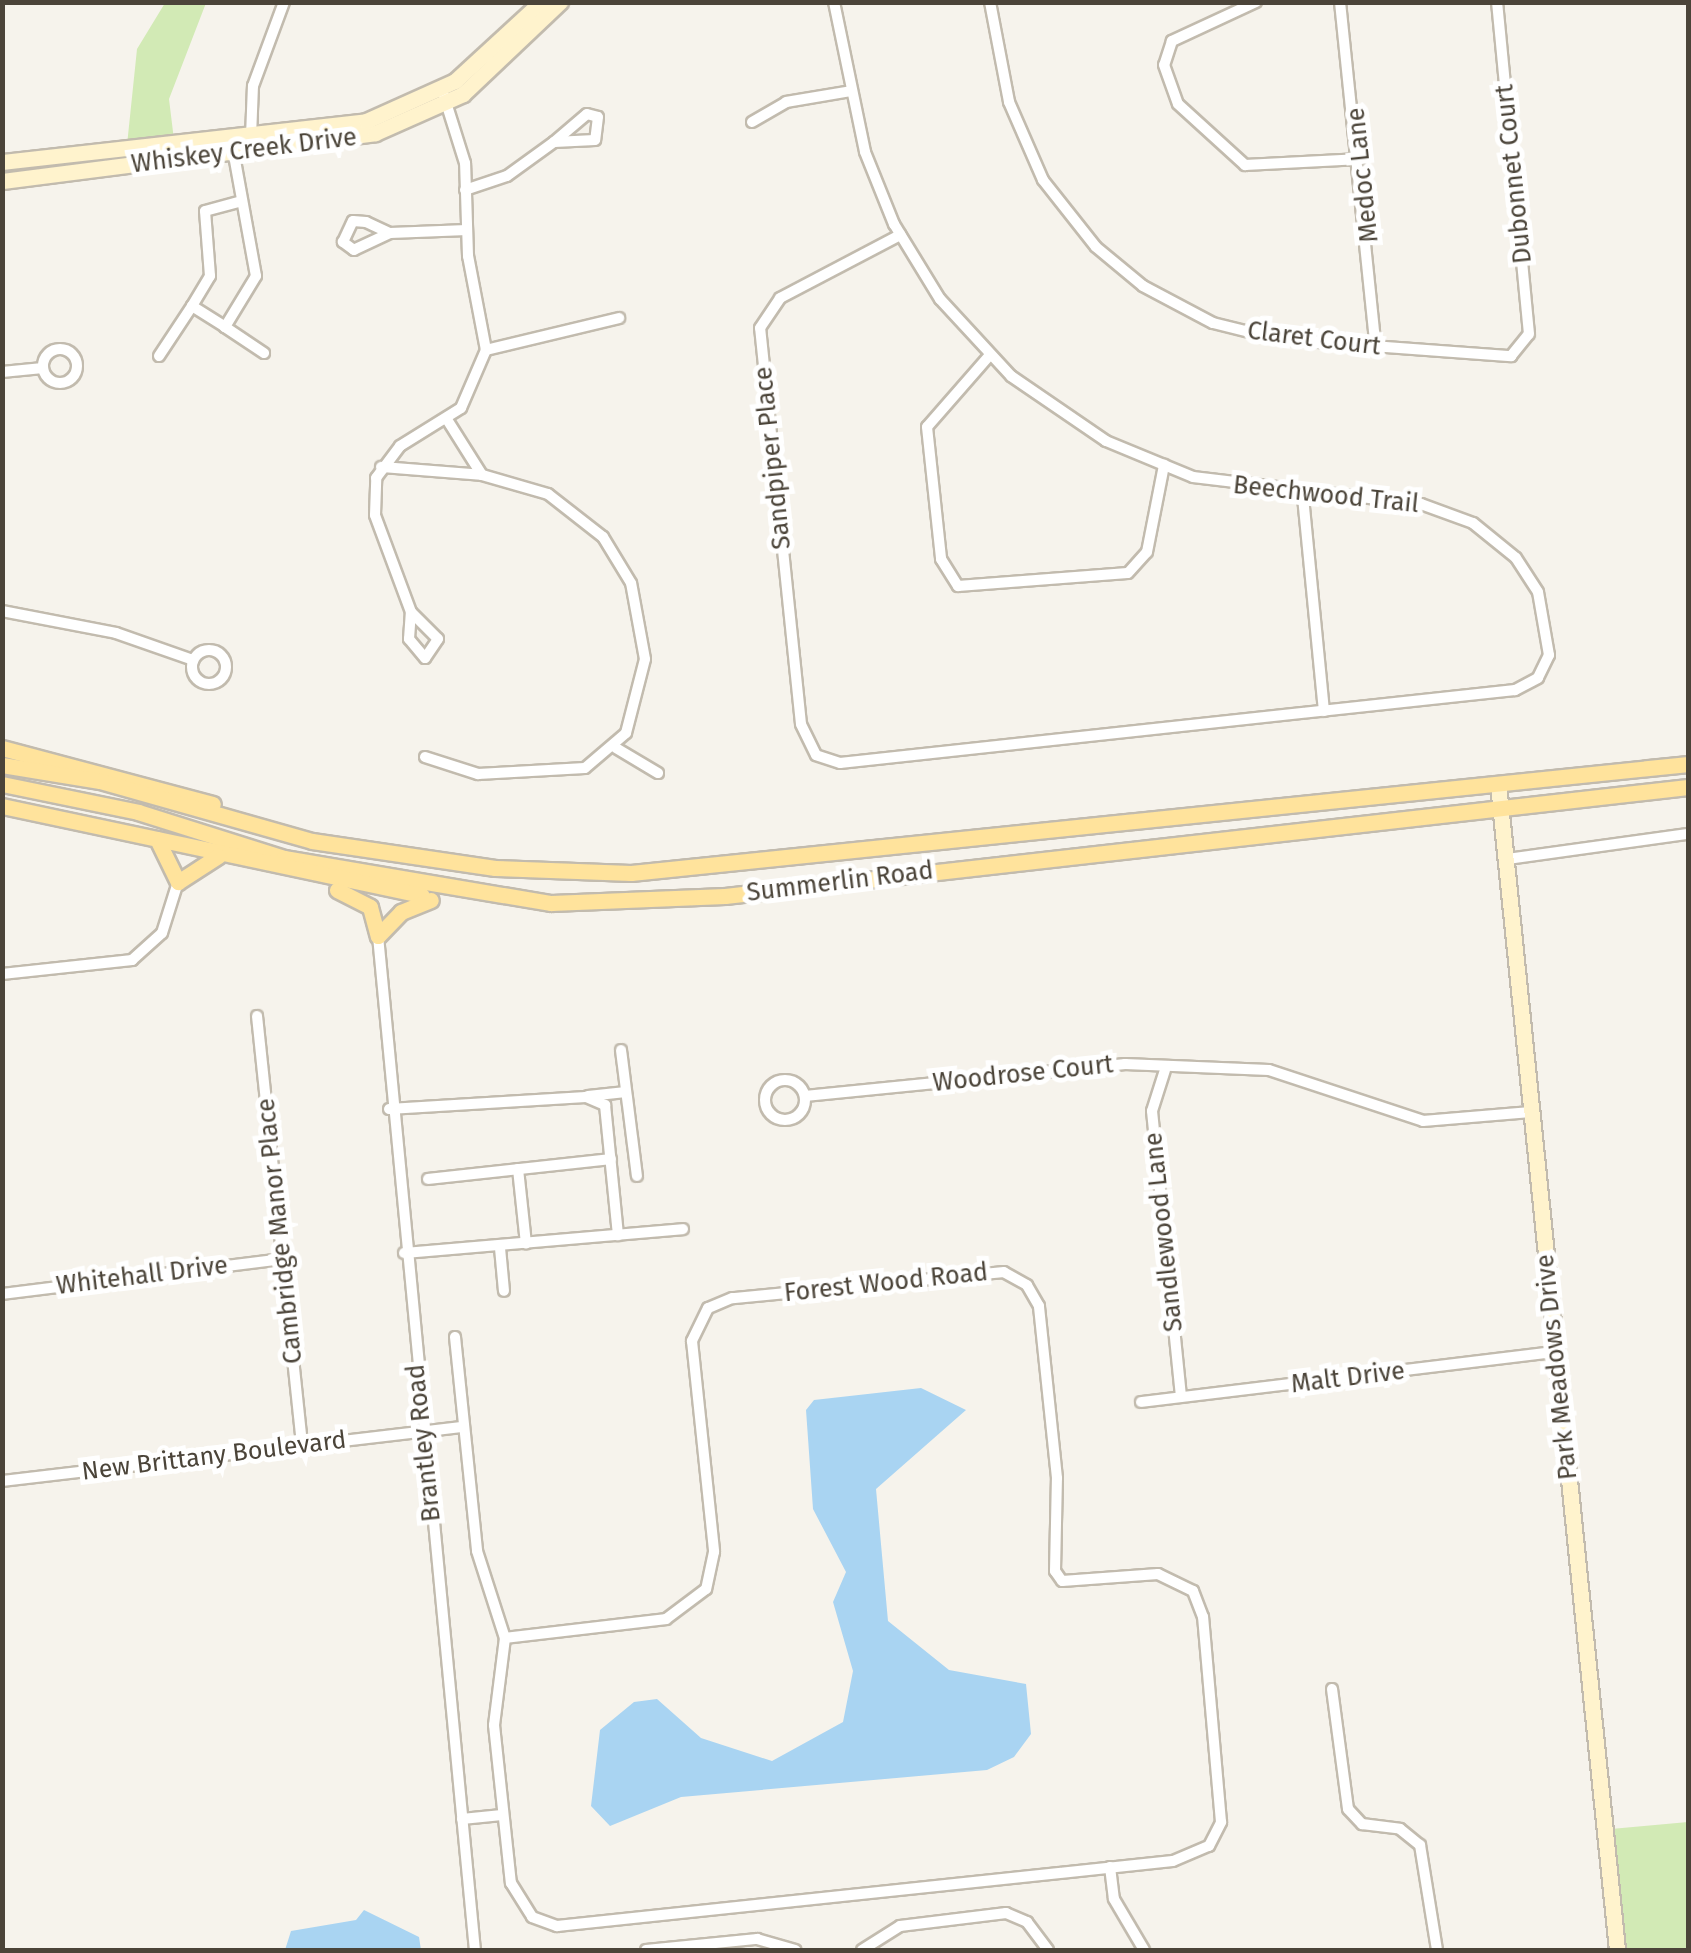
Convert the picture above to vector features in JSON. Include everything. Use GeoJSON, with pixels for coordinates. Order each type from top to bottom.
{"type":"FeatureCollection","features":[{"type":"Feature","properties":{"kind":"main road"},"geometry":{"type":"LineString","coordinates":[[2,748],[405,856]]}},
{"type":"Feature","properties":{"kind":"main road","name":"Summerlin Road"},"geometry":{"type":"LineString","coordinates":[[2,765],[405,856],[562,873],[691,870],[1688,764]]}},
{"type":"Feature","properties":{"kind":"main road","name":"Summerlin Road"},"geometry":{"type":"LineString","coordinates":[[2,784],[138,812],[284,858],[516,903],[725,896],[1688,787]]}},
{"type":"Feature","properties":{"kind":"main road"},"geometry":{"type":"LineString","coordinates":[[2,806],[157,839],[310,878],[439,897],[516,903]]}},
{"type":"Feature","properties":{"kind":"main road"},"geometry":{"type":"LineString","coordinates":[[157,839],[178,882],[218,856]]}},
{"type":"Feature","properties":{"kind":"main road"},"geometry":{"type":"LineString","coordinates":[[310,878],[368,904],[378,936],[401,912],[439,897]]}},
{"type":"Feature","properties":{"kind":"street"},"geometry":{"type":"LineString","coordinates":[[252,145],[253,86],[284,2]]}},
{"type":"Feature","properties":{"kind":"street","name":"Whiskey Creek Drive"},"geometry":{"type":"LineString","coordinates":[[444,96],[541,2]]}},
{"type":"Feature","properties":{"kind":"street","name":"Whiskey Creek Drive"},"geometry":{"type":"LineString","coordinates":[[2,162],[348,140],[444,96],[514,55],[560,2]]}},
{"type":"Feature","properties":{"kind":"street","name":"Beechwood Trail"},"geometry":{"type":"LineString","coordinates":[[816,755],[840,763],[1515,690],[1538,678],[1548,644],[1525,569],[1473,523],[1421,504],[1303,497],[1164,465],[1085,430],[989,356],[900,235],[852,91],[834,2]]}},
{"type":"Feature","properties":{"kind":"street","name":"Claret Court"},"geometry":{"type":"LineString","coordinates":[[990,2],[1024,143],[1059,203],[1110,260],[1228,328],[1376,348],[1510,356],[1525,345]]}},
{"type":"Feature","properties":{"kind":"street"},"geometry":{"type":"LineString","coordinates":[[1256,2],[1172,41],[1164,65],[1178,104],[1244,164],[1362,160]]}},
{"type":"Feature","properties":{"kind":"street","name":"Medoc Lane"},"geometry":{"type":"LineString","coordinates":[[1340,2],[1362,160],[1376,348]]}},
{"type":"Feature","properties":{"kind":"street","name":"Dubonnet Court"},"geometry":{"type":"LineString","coordinates":[[1496,2],[1525,345]]}},
{"type":"Feature","properties":{"kind":"street"},"geometry":{"type":"LineString","coordinates":[[752,122],[778,105],[852,91]]}},
{"type":"Feature","properties":{"kind":"street"},"geometry":{"type":"LineString","coordinates":[[411,612],[375,515],[382,467],[448,421],[476,386],[486,350],[467,230],[465,190],[444,96]]}},
{"type":"Feature","properties":{"kind":"street"},"geometry":{"type":"LineString","coordinates":[[465,190],[507,176],[554,142]]}},
{"type":"Feature","properties":{"kind":"street","name":"Whiskey Creek Drive"},"geometry":{"type":"LineString","coordinates":[[2,181],[234,154],[252,145]]}},
{"type":"Feature","properties":{"kind":"street"},"geometry":{"type":"LineString","coordinates":[[225,327],[256,276],[250,218],[239,202],[234,154]]}},
{"type":"Feature","properties":{"kind":"street"},"geometry":{"type":"LineString","coordinates":[[159,356],[210,276],[205,211],[239,202]]}},
{"type":"Feature","properties":{"kind":"street"},"geometry":{"type":"LineString","coordinates":[[390,233],[467,230]]}},
{"type":"Feature","properties":{"kind":"street","name":"Sandpiper Place"},"geometry":{"type":"LineString","coordinates":[[816,755],[801,724],[760,328],[780,298],[900,235]]}},
{"type":"Feature","properties":{"kind":"street"},"geometry":{"type":"LineString","coordinates":[[192,306],[264,354]]}},
{"type":"Feature","properties":{"kind":"street"},"geometry":{"type":"LineString","coordinates":[[486,350],[619,318]]}},
{"type":"Feature","properties":{"kind":"street"},"geometry":{"type":"LineString","coordinates":[[989,356],[927,427],[941,559],[958,586],[1128,574],[1147,552],[1164,465]]}},
{"type":"Feature","properties":{"kind":"street"},"geometry":{"type":"LineString","coordinates":[[2,372],[43,368]]}},
{"type":"Feature","properties":{"kind":"street"},"geometry":{"type":"LineString","coordinates":[[448,421],[482,475]]}},
{"type":"Feature","properties":{"kind":"street"},"geometry":{"type":"LineString","coordinates":[[382,467],[482,475],[571,508],[626,571],[645,659],[633,719],[616,748],[585,768],[539,775],[463,773],[425,757]]}},
{"type":"Feature","properties":{"kind":"street"},"geometry":{"type":"LineString","coordinates":[[1303,497],[1324,710]]}},
{"type":"Feature","properties":{"kind":"street"},"geometry":{"type":"LineString","coordinates":[[2,612],[116,633],[193,660]]}},
{"type":"Feature","properties":{"kind":"street"},"geometry":{"type":"LineString","coordinates":[[616,748],[658,773]]}},
{"type":"Feature","properties":{"kind":"street","name":"Park Meadows Drive"},"geometry":{"type":"LineString","coordinates":[[1498,784],[1617,1950]]}},
{"type":"Feature","properties":{"kind":"street"},"geometry":{"type":"LineString","coordinates":[[1507,859],[1688,834]]}},
{"type":"Feature","properties":{"kind":"street"},"geometry":{"type":"LineString","coordinates":[[2,974],[132,960],[162,933],[178,882]]}},
{"type":"Feature","properties":{"kind":"street","name":"Brantley Road"},"geometry":{"type":"LineString","coordinates":[[378,936],[389,1109],[475,1950]]}},
{"type":"Feature","properties":{"kind":"street","name":"Cambridge Manor Place"},"geometry":{"type":"LineString","coordinates":[[257,1016],[302,1446]]}},
{"type":"Feature","properties":{"kind":"street"},"geometry":{"type":"LineString","coordinates":[[621,1050],[637,1176]]}},
{"type":"Feature","properties":{"kind":"street","name":"Woodrose Court"},"geometry":{"type":"LineString","coordinates":[[805,1096],[787,1120],[765,1102],[782,1080],[805,1096],[1125,1064],[1165,1070],[1269,1070],[1423,1121],[1531,1112]]}},
{"type":"Feature","properties":{"kind":"street","name":"Sandlewood Lane"},"geometry":{"type":"LineString","coordinates":[[1165,1070],[1152,1111],[1181,1397]]}},
{"type":"Feature","properties":{"kind":"street"},"geometry":{"type":"LineString","coordinates":[[389,1109],[626,1092]]}},
{"type":"Feature","properties":{"kind":"street"},"geometry":{"type":"LineString","coordinates":[[586,1096],[605,1105],[618,1235]]}},
{"type":"Feature","properties":{"kind":"street"},"geometry":{"type":"LineString","coordinates":[[428,1179],[610,1158]]}},
{"type":"Feature","properties":{"kind":"street"},"geometry":{"type":"LineString","coordinates":[[518,1169],[526,1244]]}},
{"type":"Feature","properties":{"kind":"street"},"geometry":{"type":"LineString","coordinates":[[404,1253],[500,1248],[683,1229]]}},
{"type":"Feature","properties":{"kind":"street"},"geometry":{"type":"LineString","coordinates":[[500,1248],[504,1291]]}},
{"type":"Feature","properties":{"kind":"street","name":"Whitehall Drive"},"geometry":{"type":"LineString","coordinates":[[2,1294],[282,1259]]}},
{"type":"Feature","properties":{"kind":"street","name":"Forest Wood Road"},"geometry":{"type":"LineString","coordinates":[[1016,1276],[1041,1318],[1057,1478],[1055,1571],[1062,1581],[1170,1576],[1193,1592],[1203,1617],[1222,1796],[1217,1835],[1186,1858],[557,1926],[532,1917],[515,1896],[502,1815],[494,1710],[506,1638],[666,1619],[706,1589],[714,1552],[692,1341],[708,1308],[732,1298],[904,1279],[1016,1276]]}},
{"type":"Feature","properties":{"kind":"street"},"geometry":{"type":"LineString","coordinates":[[454,1337],[479,1564],[506,1638]]}},
{"type":"Feature","properties":{"kind":"street","name":"Malt Drive"},"geometry":{"type":"LineString","coordinates":[[1141,1402],[1555,1352]]}},
{"type":"Feature","properties":{"kind":"street","name":"New Brittany Boulevard"},"geometry":{"type":"LineString","coordinates":[[2,1481],[464,1427]]}},
{"type":"Feature","properties":{"kind":"street"},"geometry":{"type":"LineString","coordinates":[[1332,1688],[1348,1809],[1362,1824],[1400,1829],[1420,1844],[1437,1950]]}},
{"type":"Feature","properties":{"kind":"street"},"geometry":{"type":"LineString","coordinates":[[462,1820],[502,1815]]}},
{"type":"Feature","properties":{"kind":"street"},"geometry":{"type":"LineString","coordinates":[[1110,1867],[1114,1900],[1144,1950]]}},
{"type":"Feature","properties":{"kind":"street"},"geometry":{"type":"LineString","coordinates":[[862,1950],[900,1926],[1006,1913],[1027,1922],[1048,1950]]}},
{"type":"Feature","properties":{"kind":"street"},"geometry":{"type":"LineString","coordinates":[[646,1950],[757,1939],[795,1950]]}},
{"type":"Feature","properties":{"kind":"green space"},"geometry":{"type":"Polygon","coordinates":[[[165,3],[206,3],[169,99],[174,140],[127,145],[137,49],[165,3]]]}},
{"type":"Feature","properties":{"kind":"green space"},"geometry":{"type":"Polygon","coordinates":[[[1688,1822],[1688,1950],[1624,1950],[1611,1829],[1688,1822]]]}},
{"type":"Feature","properties":{"kind":"water"},"geometry":{"type":"Polygon","coordinates":[[[921,1388],[966,1410],[876,1489],[888,1621],[949,1670],[1026,1684],[1031,1734],[1014,1757],[987,1770],[681,1797],[610,1826],[591,1806],[600,1730],[634,1702],[657,1699],[701,1738],[772,1761],[843,1722],[853,1671],[833,1602],[846,1572],[813,1509],[806,1410],[814,1400],[921,1388]]]}},
{"type":"Feature","properties":{"kind":"water"},"geometry":{"type":"Polygon","coordinates":[[[364,1910],[419,1937],[421,1950],[285,1950],[291,1931],[356,1920],[364,1910]]]}}]}
